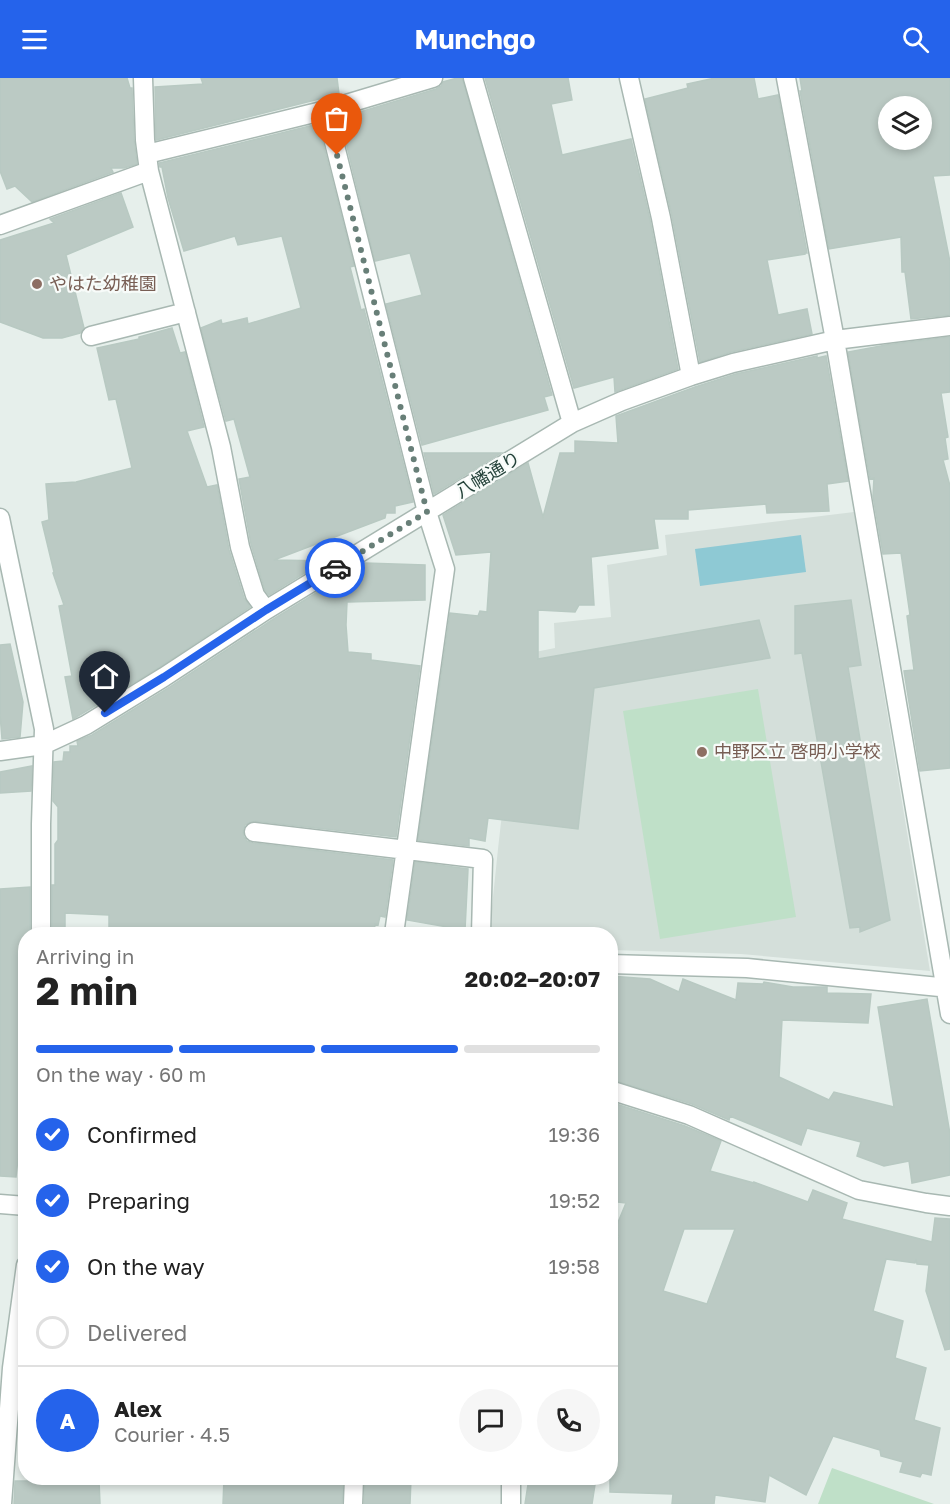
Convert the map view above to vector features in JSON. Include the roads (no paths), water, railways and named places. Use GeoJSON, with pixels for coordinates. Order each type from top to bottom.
{"type":"FeatureCollection","features":[{"type":"Feature","properties":{"kind":"street"},"geometry":{"type":"LineString","coordinates":[[143,78],[148,162],[221,447],[240,547],[255,595],[266,610]]}},
{"type":"Feature","properties":{"kind":"street"},"geometry":{"type":"LineString","coordinates":[[0,225],[148,162],[326,110],[384,85],[433,78]]}},
{"type":"Feature","properties":{"kind":"street"},"geometry":{"type":"LineString","coordinates":[[473,78],[572,423]]}},
{"type":"Feature","properties":{"kind":"street"},"geometry":{"type":"LineString","coordinates":[[629,78],[661,218],[691,376]]}},
{"type":"Feature","properties":{"kind":"street"},"geometry":{"type":"LineString","coordinates":[[786,78],[835,340],[948,989],[950,1014]]}},
{"type":"Feature","properties":{"kind":"street"},"geometry":{"type":"LineString","coordinates":[[326,110],[427,512],[445,569],[395,927]]}},
{"type":"Feature","properties":{"kind":"street"},"geometry":{"type":"LineString","coordinates":[[91,336],[186,312]]}},
{"type":"Feature","properties":{"kind":"street","name":"八幡通り"},"geometry":{"type":"LineString","coordinates":[[0,751],[43,745],[86,725],[266,610],[572,423],[622,401],[733,363],[835,340],[950,326]]}},
{"type":"Feature","properties":{"kind":"street"},"geometry":{"type":"LineString","coordinates":[[0,518],[44,729],[41,927]]}},
{"type":"Feature","properties":{"kind":"street"},"geometry":{"type":"LineString","coordinates":[[254,832],[483,859],[481,927]]}},
{"type":"Feature","properties":{"kind":"street"},"geometry":{"type":"LineString","coordinates":[[618,964],[747,968],[948,989]]}},
{"type":"Feature","properties":{"kind":"street"},"geometry":{"type":"LineString","coordinates":[[618,1092],[689,1115],[859,1190],[950,1206]]}},
{"type":"Feature","properties":{"kind":"street"},"geometry":{"type":"LineString","coordinates":[[0,1204],[18,1205]]}},
{"type":"Feature","properties":{"kind":"street"},"geometry":{"type":"LineString","coordinates":[[2,1504],[12,1368],[18,1324]]}},
{"type":"Feature","properties":{"kind":"street"},"geometry":{"type":"LineString","coordinates":[[353,1504],[354,1485]]}},
{"type":"Feature","properties":{"kind":"street"},"geometry":{"type":"LineString","coordinates":[[511,1485],[511,1504]]}},
{"type":"Feature","properties":{"kind":"water"},"geometry":{"type":"Polygon","coordinates":[[[801,535],[806,572],[700,586],[695,549],[801,535]]]}},
{"type":"Feature","properties":{"kind":"place","name":"やはた幼稚園"},"geometry":{"type":"Point","coordinates":[37,284]}},
{"type":"Feature","properties":{"kind":"place","name":"中野区立 啓明小学校"},"geometry":{"type":"Point","coordinates":[702,752]}}]}
